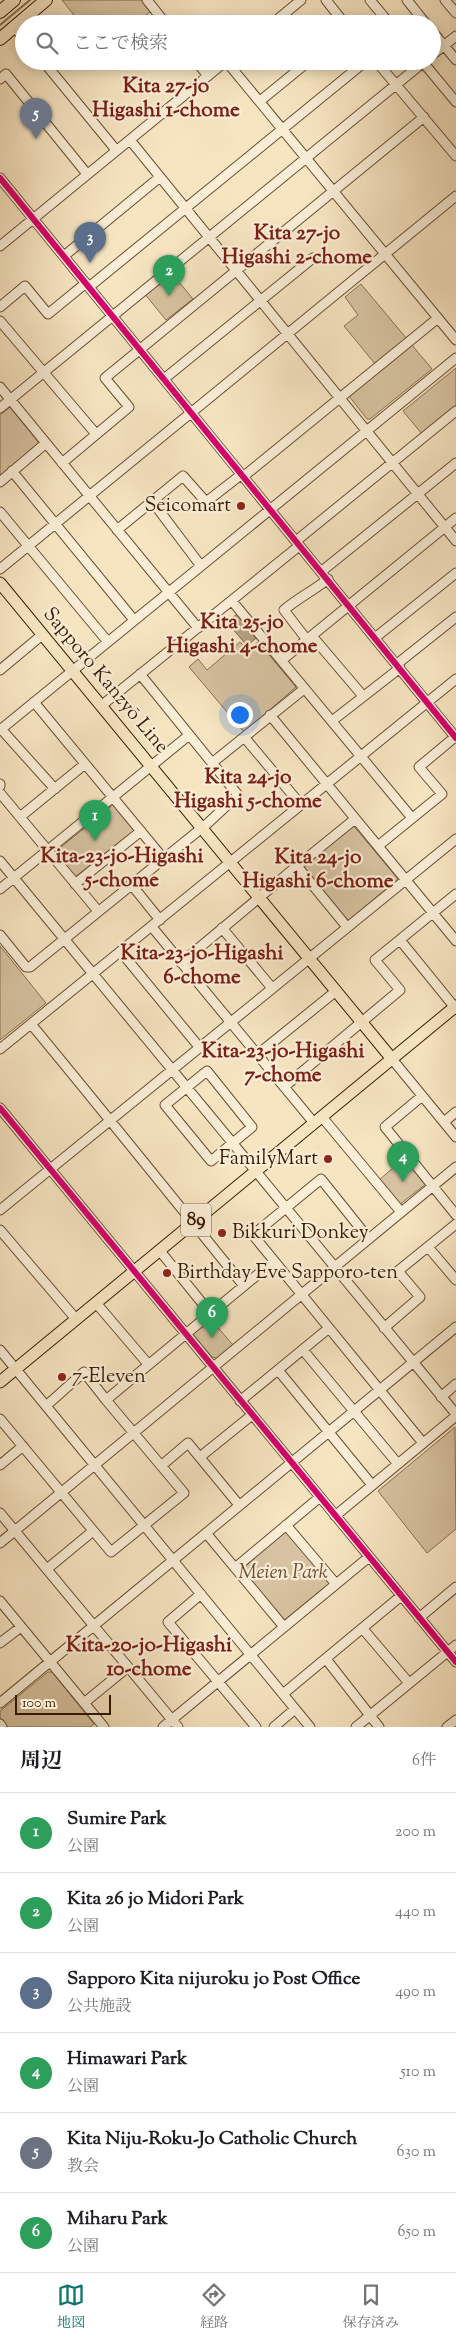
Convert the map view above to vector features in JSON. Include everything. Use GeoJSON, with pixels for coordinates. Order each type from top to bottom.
{"type":"FeatureCollection","features":[{"type":"Feature","properties":{"kind":"highway"},"geometry":{"type":"LineString","coordinates":[[0,11],[14,0]]}},
{"type":"Feature","properties":{"kind":"highway"},"geometry":{"type":"LineString","coordinates":[[28,15],[46,0]]}},
{"type":"Feature","properties":{"kind":"highway"},"geometry":{"type":"LineString","coordinates":[[0,39],[14,27]]}},
{"type":"Feature","properties":{"kind":"main road","name":"Sapporo Kanzyō Line"},"geometry":{"type":"LineString","coordinates":[[0,583],[392,1059]]}},
{"type":"Feature","properties":{"kind":"main road"},"geometry":{"type":"LineString","coordinates":[[392,1059],[456,1007]]}},
{"type":"Feature","properties":{"kind":"main road","name":"89"},"geometry":{"type":"LineString","coordinates":[[0,1382],[392,1059]]}},
{"type":"Feature","properties":{"kind":"street"},"geometry":{"type":"LineString","coordinates":[[147,0],[159,15]]}},
{"type":"Feature","properties":{"kind":"street"},"geometry":{"type":"LineString","coordinates":[[283,15],[301,0]]}},
{"type":"Feature","properties":{"kind":"street"},"geometry":{"type":"LineString","coordinates":[[326,0],[338,15]]}},
{"type":"Feature","properties":{"kind":"street"},"geometry":{"type":"LineString","coordinates":[[370,0],[382,15]]}},
{"type":"Feature","properties":{"kind":"street"},"geometry":{"type":"LineString","coordinates":[[407,0],[419,15]]}},
{"type":"Feature","properties":{"kind":"street"},"geometry":{"type":"LineString","coordinates":[[445,0],[456,13]]}},
{"type":"Feature","properties":{"kind":"street"},"geometry":{"type":"LineString","coordinates":[[441,48],[456,36]]}},
{"type":"Feature","properties":{"kind":"street"},"geometry":{"type":"LineString","coordinates":[[441,42],[456,60]]}},
{"type":"Feature","properties":{"kind":"street"},"geometry":{"type":"LineString","coordinates":[[50,70],[116,150]]}},
{"type":"Feature","properties":{"kind":"street"},"geometry":{"type":"LineString","coordinates":[[203,70],[208,76]]}},
{"type":"Feature","properties":{"kind":"street"},"geometry":{"type":"LineString","coordinates":[[0,246],[215,70]]}},
{"type":"Feature","properties":{"kind":"street"},"geometry":{"type":"LineString","coordinates":[[234,70],[456,340]]}},
{"type":"Feature","properties":{"kind":"street"},"geometry":{"type":"LineString","coordinates":[[260,100],[298,70]]}},
{"type":"Feature","properties":{"kind":"street"},"geometry":{"type":"LineString","coordinates":[[0,307],[25,286],[48,314],[185,208],[355,70]]}},
{"type":"Feature","properties":{"kind":"street"},"geometry":{"type":"LineString","coordinates":[[384,70],[456,156]]}},
{"type":"Feature","properties":{"kind":"street"},"geometry":{"type":"LineString","coordinates":[[0,408],[414,70]]}},
{"type":"Feature","properties":{"kind":"street"},"geometry":{"type":"LineString","coordinates":[[430,70],[456,102]]}},
{"type":"Feature","properties":{"kind":"street"},"geometry":{"type":"LineString","coordinates":[[0,79],[6,74],[87,174]]}},
{"type":"Feature","properties":{"kind":"street"},"geometry":{"type":"LineString","coordinates":[[62,463],[129,407],[105,378],[424,117]]}},
{"type":"Feature","properties":{"kind":"street"},"geometry":{"type":"LineString","coordinates":[[130,140],[456,541]]}},
{"type":"Feature","properties":{"kind":"street"},"geometry":{"type":"LineString","coordinates":[[64,256],[160,177]]}},
{"type":"Feature","properties":{"kind":"street"},"geometry":{"type":"LineString","coordinates":[[0,178],[456,737],[419,767],[442,794],[378,846]]}},
{"type":"Feature","properties":{"kind":"street"},"geometry":{"type":"LineString","coordinates":[[0,569],[456,196]]}},
{"type":"Feature","properties":{"kind":"street"},"geometry":{"type":"LineString","coordinates":[[164,380],[313,258]]}},
{"type":"Feature","properties":{"kind":"street"},"geometry":{"type":"LineString","coordinates":[[117,530],[183,476],[206,502],[243,475],[438,318]]}},
{"type":"Feature","properties":{"kind":"street"},"geometry":{"type":"LineString","coordinates":[[0,321],[96,434]]}},
{"type":"Feature","properties":{"kind":"street"},"geometry":{"type":"LineString","coordinates":[[55,789],[1,729],[456,358]]}},
{"type":"Feature","properties":{"kind":"street"},"geometry":{"type":"LineString","coordinates":[[0,387],[198,628]]}},
{"type":"Feature","properties":{"kind":"street"},"geometry":{"type":"LineString","coordinates":[[101,706],[232,601],[456,411]]}},
{"type":"Feature","properties":{"kind":"street"},"geometry":{"type":"LineString","coordinates":[[0,482],[46,443]]}},
{"type":"Feature","properties":{"kind":"street"},"geometry":{"type":"LineString","coordinates":[[322,571],[456,463]]}},
{"type":"Feature","properties":{"kind":"street"},"geometry":{"type":"LineString","coordinates":[[12,471],[134,620]]}},
{"type":"Feature","properties":{"kind":"street"},"geometry":{"type":"LineString","coordinates":[[152,501],[201,566]]}},
{"type":"Feature","properties":{"kind":"street"},"geometry":{"type":"LineString","coordinates":[[0,512],[108,642]]}},
{"type":"Feature","properties":{"kind":"street"},"geometry":{"type":"LineString","coordinates":[[282,660],[456,518]]}},
{"type":"Feature","properties":{"kind":"street"},"geometry":{"type":"LineString","coordinates":[[376,637],[456,573]]}},
{"type":"Feature","properties":{"kind":"street"},"geometry":{"type":"LineString","coordinates":[[328,579],[307,596],[299,597],[284,610],[363,696]]}},
{"type":"Feature","properties":{"kind":"street"},"geometry":{"type":"LineString","coordinates":[[232,601],[412,818]]}},
{"type":"Feature","properties":{"kind":"street"},"geometry":{"type":"LineString","coordinates":[[332,721],[456,618]]}},
{"type":"Feature","properties":{"kind":"street"},"geometry":{"type":"LineString","coordinates":[[2,666],[42,635]]}},
{"type":"Feature","properties":{"kind":"street"},"geometry":{"type":"LineString","coordinates":[[0,935],[26,967],[30,967],[202,828],[238,795],[188,736],[140,674]]}},
{"type":"Feature","properties":{"kind":"street"},"geometry":{"type":"LineString","coordinates":[[0,1049],[456,679]]}},
{"type":"Feature","properties":{"kind":"street"},"geometry":{"type":"LineString","coordinates":[[212,763],[304,689]]}},
{"type":"Feature","properties":{"kind":"street"},"geometry":{"type":"LineString","coordinates":[[34,702],[163,858]]}},
{"type":"Feature","properties":{"kind":"street"},"geometry":{"type":"LineString","coordinates":[[270,715],[456,941]]}},
{"type":"Feature","properties":{"kind":"street"},"geometry":{"type":"LineString","coordinates":[[0,889],[188,736]]}},
{"type":"Feature","properties":{"kind":"street"},"geometry":{"type":"LineString","coordinates":[[245,738],[301,805]]}},
{"type":"Feature","properties":{"kind":"street"},"geometry":{"type":"LineString","coordinates":[[20,817],[85,764]]}},
{"type":"Feature","properties":{"kind":"street"},"geometry":{"type":"LineString","coordinates":[[0,793],[98,912]]}},
{"type":"Feature","properties":{"kind":"street"},"geometry":{"type":"LineString","coordinates":[[181,963],[355,819]]}},
{"type":"Feature","properties":{"kind":"street"},"geometry":{"type":"LineString","coordinates":[[75,884],[141,831]]}},
{"type":"Feature","properties":{"kind":"street"},"geometry":{"type":"LineString","coordinates":[[0,1210],[112,1121],[456,839]]}},
{"type":"Feature","properties":{"kind":"street"},"geometry":{"type":"LineString","coordinates":[[0,861],[456,1415],[335,1516]]}},
{"type":"Feature","properties":{"kind":"street"},"geometry":{"type":"LineString","coordinates":[[297,866],[347,927]]}},
{"type":"Feature","properties":{"kind":"street"},"geometry":{"type":"LineString","coordinates":[[131,884],[160,920]]}},
{"type":"Feature","properties":{"kind":"street"},"geometry":{"type":"LineString","coordinates":[[284,1087],[400,990],[375,960],[456,894]]}},
{"type":"Feature","properties":{"kind":"street"},"geometry":{"type":"LineString","coordinates":[[152,927],[284,1087],[318,1120],[401,1212]]}},
{"type":"Feature","properties":{"kind":"street"},"geometry":{"type":"LineString","coordinates":[[222,928],[272,988]]}},
{"type":"Feature","properties":{"kind":"street"},"geometry":{"type":"LineString","coordinates":[[400,940],[456,1007]]}},
{"type":"Feature","properties":{"kind":"street"},"geometry":{"type":"LineString","coordinates":[[121,952],[200,1048]]}},
{"type":"Feature","properties":{"kind":"street"},"geometry":{"type":"LineString","coordinates":[[257,1055],[336,990]]}},
{"type":"Feature","properties":{"kind":"street"},"geometry":{"type":"LineString","coordinates":[[31,1024],[112,1121],[132,1149],[165,1185],[244,1286]]}},
{"type":"Feature","properties":{"kind":"street"},"geometry":{"type":"LineString","coordinates":[[392,1059],[456,1137]]}},
{"type":"Feature","properties":{"kind":"street"},"geometry":{"type":"LineString","coordinates":[[208,1072],[252,1127],[233,1143],[211,1161],[166,1106],[208,1072]]}},
{"type":"Feature","properties":{"kind":"street"},"geometry":{"type":"LineString","coordinates":[[422,1096],[385,1127],[456,1215]]}},
{"type":"Feature","properties":{"kind":"street"},"geometry":{"type":"LineString","coordinates":[[0,1108],[456,1662]]}},
{"type":"Feature","properties":{"kind":"street"},"geometry":{"type":"LineString","coordinates":[[444,1122],[456,1112]]}},
{"type":"Feature","properties":{"kind":"street"},"geometry":{"type":"LineString","coordinates":[[0,1543],[456,1167]]}},
{"type":"Feature","properties":{"kind":"street"},"geometry":{"type":"LineString","coordinates":[[369,1239],[321,1178],[253,1235],[423,1443]]}},
{"type":"Feature","properties":{"kind":"street"},"geometry":{"type":"LineString","coordinates":[[384,1328],[420,1297],[398,1271],[456,1224]]}},
{"type":"Feature","properties":{"kind":"street"},"geometry":{"type":"LineString","coordinates":[[0,1230],[76,1320]]}},
{"type":"Feature","properties":{"kind":"street"},"geometry":{"type":"LineString","coordinates":[[428,1247],[456,1280]]}},
{"type":"Feature","properties":{"kind":"street"},"geometry":{"type":"LineString","coordinates":[[160,1251],[211,1314]]}},
{"type":"Feature","properties":{"kind":"street"},"geometry":{"type":"LineString","coordinates":[[106,1400],[274,1261]]}},
{"type":"Feature","properties":{"kind":"street"},"geometry":{"type":"LineString","coordinates":[[96,1303],[148,1364]]}},
{"type":"Feature","properties":{"kind":"street"},"geometry":{"type":"LineString","coordinates":[[0,1703],[456,1327]]}},
{"type":"Feature","properties":{"kind":"street"},"geometry":{"type":"LineString","coordinates":[[240,1401],[330,1328]]}},
{"type":"Feature","properties":{"kind":"street"},"geometry":{"type":"LineString","coordinates":[[0,1350],[310,1727]]}},
{"type":"Feature","properties":{"kind":"street"},"geometry":{"type":"LineString","coordinates":[[303,1350],[398,1464]]}},
{"type":"Feature","properties":{"kind":"street"},"geometry":{"type":"LineString","coordinates":[[278,1370],[372,1485]]}},
{"type":"Feature","properties":{"kind":"street"},"geometry":{"type":"LineString","coordinates":[[0,1419],[111,1552],[184,1493],[84,1372],[46,1406]]}},
{"type":"Feature","properties":{"kind":"street"},"geometry":{"type":"LineString","coordinates":[[442,1397],[456,1384]]}},
{"type":"Feature","properties":{"kind":"street"},"geometry":{"type":"LineString","coordinates":[[200,1457],[252,1415]]}},
{"type":"Feature","properties":{"kind":"street"},"geometry":{"type":"LineString","coordinates":[[161,1466],[188,1443],[239,1505]]}},
{"type":"Feature","properties":{"kind":"street"},"geometry":{"type":"LineString","coordinates":[[0,1465],[23,1446]]}},
{"type":"Feature","properties":{"kind":"street"},"geometry":{"type":"LineString","coordinates":[[235,1568],[320,1497]]}},
{"type":"Feature","properties":{"kind":"street"},"geometry":{"type":"LineString","coordinates":[[0,1513],[175,1723]]}},
{"type":"Feature","properties":{"kind":"street"},"geometry":{"type":"LineString","coordinates":[[286,1525],[336,1584]]}},
{"type":"Feature","properties":{"kind":"street"},"geometry":{"type":"LineString","coordinates":[[47,1569],[93,1531]]}},
{"type":"Feature","properties":{"kind":"street"},"geometry":{"type":"LineString","coordinates":[[206,1532],[284,1627]]}},
{"type":"Feature","properties":{"kind":"street"},"geometry":{"type":"LineString","coordinates":[[163,1727],[175,1723],[218,1682],[369,1557]]}},
{"type":"Feature","properties":{"kind":"street"},"geometry":{"type":"LineString","coordinates":[[419,1618],[456,1587]]}},
{"type":"Feature","properties":{"kind":"street"},"geometry":{"type":"LineString","coordinates":[[201,1594],[168,1622],[256,1727]]}},
{"type":"Feature","properties":{"kind":"street"},"geometry":{"type":"LineString","coordinates":[[283,1694],[401,1596]]}},
{"type":"Feature","properties":{"kind":"street"},"geometry":{"type":"LineString","coordinates":[[0,1601],[99,1725]]}},
{"type":"Feature","properties":{"kind":"street"},"geometry":{"type":"LineString","coordinates":[[0,1643],[21,1627]]}},
{"type":"Feature","properties":{"kind":"street"},"geometry":{"type":"LineString","coordinates":[[363,1629],[410,1683]]}},
{"type":"Feature","properties":{"kind":"street"},"geometry":{"type":"LineString","coordinates":[[356,1727],[456,1645]]}},
{"type":"Feature","properties":{"kind":"street"},"geometry":{"type":"LineString","coordinates":[[326,1659],[379,1727]]}},
{"type":"Feature","properties":{"kind":"street"},"geometry":{"type":"LineString","coordinates":[[84,1704],[128,1667]]}},
{"type":"Feature","properties":{"kind":"street"},"geometry":{"type":"LineString","coordinates":[[274,1727],[295,1709]]}},
{"type":"Feature","properties":{"kind":"street"},"geometry":{"type":"LineString","coordinates":[[447,1727],[456,1720]]}},
{"type":"Feature","properties":{"kind":"green space"},"geometry":{"type":"Polygon","coordinates":[[[62,0],[141,0],[151,11],[146,15],[74,15],[62,0]]]}},
{"type":"Feature","properties":{"kind":"green space"},"geometry":{"type":"Polygon","coordinates":[[[170,271],[193,299],[166,320],[144,293],[170,271]]]}},
{"type":"Feature","properties":{"kind":"green space"},"geometry":{"type":"Polygon","coordinates":[[[361,284],[432,369],[370,419],[367,419],[349,396],[380,370],[344,326],[358,315],[345,297],[361,284]]]}},
{"type":"Feature","properties":{"kind":"green space"},"geometry":{"type":"Polygon","coordinates":[[[456,368],[456,407],[422,434],[403,411],[456,368]]]}},
{"type":"Feature","properties":{"kind":"green space"},"geometry":{"type":"Polygon","coordinates":[[[10,407],[39,443],[0,477],[0,415],[10,407]]]}},
{"type":"Feature","properties":{"kind":"green space"},"geometry":{"type":"Polygon","coordinates":[[[240,642],[248,650],[258,642],[296,687],[244,732],[189,667],[198,659],[207,670],[240,642]]]}},
{"type":"Feature","properties":{"kind":"green space"},"geometry":{"type":"Polygon","coordinates":[[[114,804],[135,830],[75,877],[55,852],[114,804]]]}},
{"type":"Feature","properties":{"kind":"green space"},"geometry":{"type":"Polygon","coordinates":[[[352,824],[398,879],[349,920],[343,919],[300,867],[352,824]]]}},
{"type":"Feature","properties":{"kind":"green space"},"geometry":{"type":"Polygon","coordinates":[[[0,946],[46,1003],[0,1040],[0,946]]]}},
{"type":"Feature","properties":{"kind":"green space"},"geometry":{"type":"Polygon","coordinates":[[[407,1156],[427,1183],[399,1205],[379,1180],[407,1156]]]}},
{"type":"Feature","properties":{"kind":"green space"},"geometry":{"type":"Polygon","coordinates":[[[209,1317],[233,1345],[217,1358],[212,1357],[191,1332],[209,1317]]]}},
{"type":"Feature","properties":{"kind":"green space"},"geometry":{"type":"Polygon","coordinates":[[[455,1427],[456,1529],[427,1553],[378,1491],[455,1427]]]}},
{"type":"Feature","properties":{"kind":"green space","name":"Meien Park"},"geometry":{"type":"Polygon","coordinates":[[[285,1529],[330,1583],[283,1621],[241,1569],[242,1565],[285,1529]]]}},
{"type":"Feature","properties":{"kind":"green space"},"geometry":{"type":"Polygon","coordinates":[[[48,1672],[52,1672],[94,1724],[90,1727],[8,1727],[0,1718],[0,1711],[48,1672]]]}},
{"type":"Feature","properties":{"kind":"shaded area"},"geometry":{"type":"Polygon","coordinates":[[[237,614],[256,638],[247,646],[227,622],[237,614]]]}},
{"type":"Feature","properties":{"kind":"waterway"},"geometry":{"type":"LineString","coordinates":[[0,25],[30,0]]}},
{"type":"Feature","properties":{"kind":"cycle path"},"geometry":{"type":"LineString","coordinates":[[0,178],[456,738]]}},
{"type":"Feature","properties":{"kind":"cycle path"},"geometry":{"type":"LineString","coordinates":[[0,1108],[456,1662]]}},
{"type":"Feature","properties":{"kind":"place","name":"Kita Niju-Roku-Jo Catholic Church"},"geometry":{"type":"Point","coordinates":[36,139]}},
{"type":"Feature","properties":{"kind":"place","name":"Sapporo Kita nijuroku jo Post Office"},"geometry":{"type":"Point","coordinates":[90,263]}},
{"type":"Feature","properties":{"kind":"place","name":"Kita 26 jo Midori Park"},"geometry":{"type":"Point","coordinates":[169,296]}},
{"type":"Feature","properties":{"kind":"place","name":"Seicomart"},"geometry":{"type":"Point","coordinates":[241,506]}},
{"type":"Feature","properties":{"kind":"place","name":"Sumire Park"},"geometry":{"type":"Point","coordinates":[95,841]}},
{"type":"Feature","properties":{"kind":"place","name":"FamilyMart"},"geometry":{"type":"Point","coordinates":[328,1159]}},
{"type":"Feature","properties":{"kind":"place","name":"Himawari Park"},"geometry":{"type":"Point","coordinates":[403,1182]}},
{"type":"Feature","properties":{"kind":"place","name":"Bikkuri Donkey"},"geometry":{"type":"Point","coordinates":[222,1233]}},
{"type":"Feature","properties":{"kind":"place","name":"Birthday Eve Sapporo-ten"},"geometry":{"type":"Point","coordinates":[167,1273]}},
{"type":"Feature","properties":{"kind":"place","name":"Miharu Park"},"geometry":{"type":"Point","coordinates":[212,1338]}},
{"type":"Feature","properties":{"kind":"place","name":"7-Eleven"},"geometry":{"type":"Point","coordinates":[62,1377]}},
{"type":"Feature","properties":{"kind":"district","name":"Kita 27-jo Higashi 1-chome"},"geometry":{"type":"Point","coordinates":[166,99]}},
{"type":"Feature","properties":{"kind":"district","name":"Kita 27-jo Higashi 2-chome"},"geometry":{"type":"Point","coordinates":[297,246]}},
{"type":"Feature","properties":{"kind":"district","name":"Kita 25-jo Higashi 4-chome"},"geometry":{"type":"Point","coordinates":[242,635]}},
{"type":"Feature","properties":{"kind":"district","name":"Kita 24-jo Higashi 5-chome"},"geometry":{"type":"Point","coordinates":[248,790]}},
{"type":"Feature","properties":{"kind":"district","name":"Kita-23-jo-Higashi 5-chome"},"geometry":{"type":"Point","coordinates":[122,869]}},
{"type":"Feature","properties":{"kind":"district","name":"Kita 24-jo Higashi 6-chome"},"geometry":{"type":"Point","coordinates":[318,870]}},
{"type":"Feature","properties":{"kind":"district","name":"Kita-23-jo-Higashi 6-chome"},"geometry":{"type":"Point","coordinates":[202,966]}},
{"type":"Feature","properties":{"kind":"district","name":"Kita-23-jo-Higashi 7-chome"},"geometry":{"type":"Point","coordinates":[283,1064]}},
{"type":"Feature","properties":{"kind":"district","name":"Kita-20-jo-Higashi 10-chome"},"geometry":{"type":"Point","coordinates":[149,1658]}}]}
